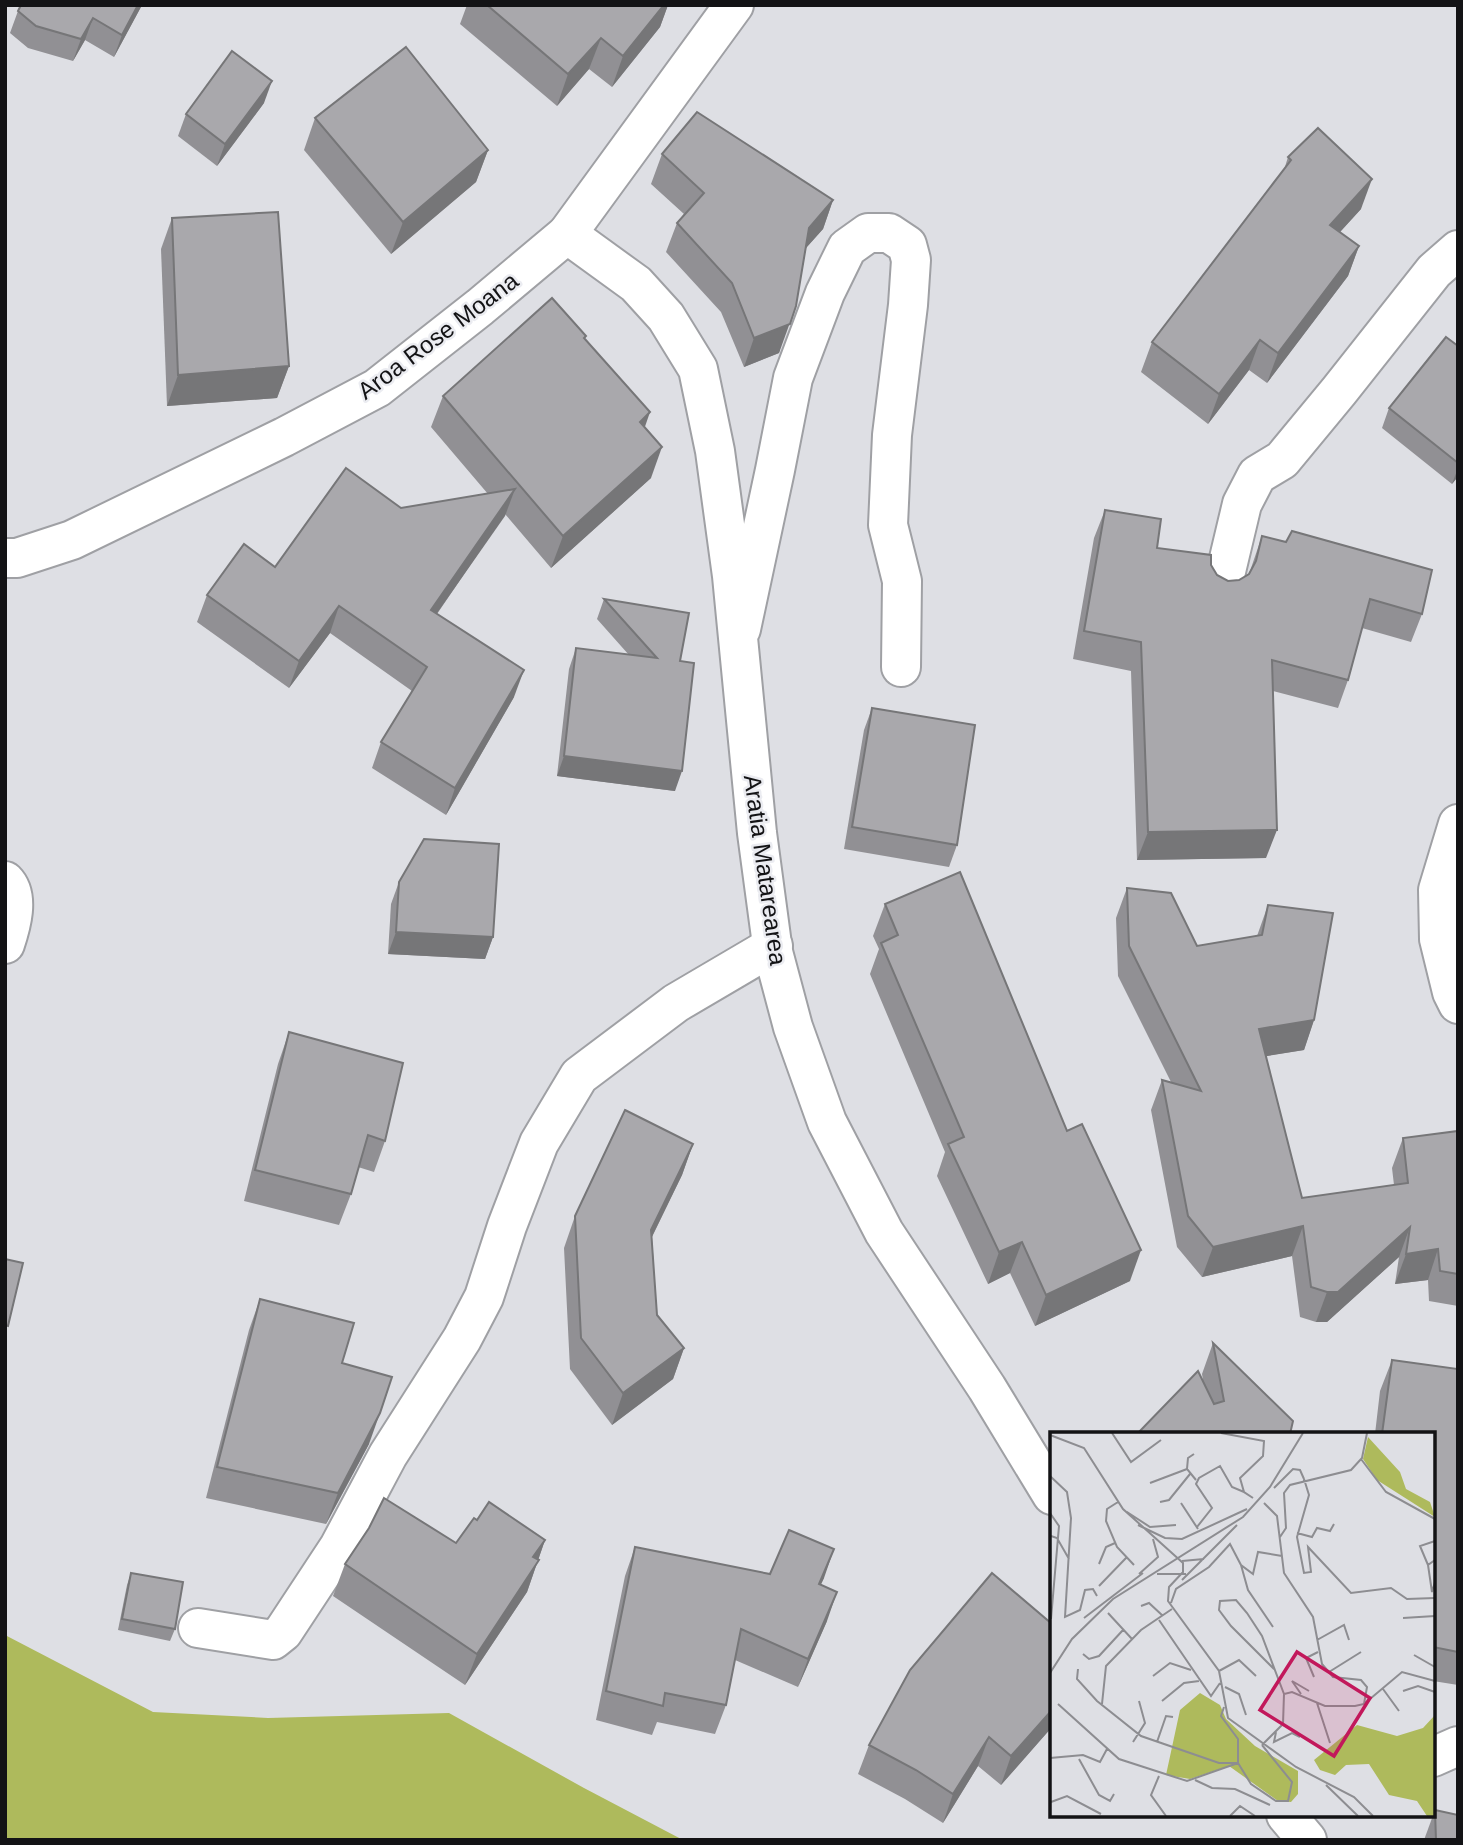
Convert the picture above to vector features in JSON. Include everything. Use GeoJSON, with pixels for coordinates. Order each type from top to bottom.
{"type":"FeatureCollection","features":[{"type":"Feature","properties":{"kind":"street","name":"Aroa Rose Moana"},"geometry":{"type":"LineString","coordinates":[[5,558],[17,558],[72,540],[284,437],[377,388],[567,234],[734,5]]}},
{"type":"Feature","properties":{"kind":"street"},"geometry":{"type":"LineString","coordinates":[[738,642],[793,378],[820,305],[847,248],[868,233],[889,233],[907,245],[911,260],[892,435],[888,525],[902,581],[901,667]]}},
{"type":"Feature","properties":{"kind":"street","name":"Aratia Matarearea"},"geometry":{"type":"LineString","coordinates":[[567,234],[636,284],[666,317],[698,369],[715,451],[732,576],[757,834],[773,946],[793,1027],[827,1122],[884,1232],[1050,1492]]}},
{"type":"Feature","properties":{"kind":"street"},"geometry":{"type":"LineString","coordinates":[[1222,588],[1242,503],[1256,475],[1282,460],[1434,271],[1458,250]]}},
{"type":"Feature","properties":{"kind":"street"},"geometry":{"type":"LineString","coordinates":[[1458,824],[1438,890],[1439,939],[1452,992],[1458,1004]]}},
{"type":"Feature","properties":{"kind":"street"},"geometry":{"type":"LineString","coordinates":[[5,881],[10,886],[14,918],[5,944]]}},
{"type":"Feature","properties":{"kind":"street"},"geometry":{"type":"LineString","coordinates":[[198,1628],[273,1640],[283,1632],[339,1547],[388,1455],[462,1339],[484,1297],[507,1226],[539,1143],[579,1076],[676,1003],[773,946]]}},
{"type":"Feature","properties":{"kind":"street"},"geometry":{"type":"LineString","coordinates":[[1435,1756],[1458,1746]]}},
{"type":"Feature","properties":{"kind":"street"},"geometry":{"type":"LineString","coordinates":[[1288,1817],[1307,1840]]}},
{"type":"Feature","properties":{"kind":"green space"},"geometry":{"type":"Polygon","coordinates":[[[5,1635],[153,1712],[268,1718],[449,1713],[683,1840],[5,1840],[5,1635]]]}},
{"type":"Feature","properties":{"kind":"building"},"geometry":{"type":"Polygon","coordinates":[[[21,5],[138,5],[122,35],[93,18],[81,39],[36,26],[18,11],[21,5]]]}},
{"type":"Feature","properties":{"kind":"building"},"geometry":{"type":"Polygon","coordinates":[[[487,5],[664,5],[623,56],[601,38],[568,74],[487,5]]]}},
{"type":"Feature","properties":{"kind":"building"},"geometry":{"type":"Polygon","coordinates":[[[406,47],[488,150],[403,222],[315,118],[406,47]]]}},
{"type":"Feature","properties":{"kind":"building"},"geometry":{"type":"Polygon","coordinates":[[[232,51],[272,81],[225,144],[186,114],[232,51]]]}},
{"type":"Feature","properties":{"kind":"building"},"geometry":{"type":"Polygon","coordinates":[[[697,112],[833,200],[809,228],[796,306],[790,324],[754,338],[732,283],[677,223],[704,193],[662,154],[697,112]]]}},
{"type":"Feature","properties":{"kind":"building"},"geometry":{"type":"Polygon","coordinates":[[[1318,128],[1372,179],[1330,225],[1359,246],[1278,353],[1260,340],[1219,394],[1152,342],[1291,160],[1288,157],[1318,128]]]}},
{"type":"Feature","properties":{"kind":"building"},"geometry":{"type":"Polygon","coordinates":[[[278,212],[289,366],[178,375],[172,218],[278,212]]]}},
{"type":"Feature","properties":{"kind":"building"},"geometry":{"type":"Polygon","coordinates":[[[552,298],[650,412],[640,422],[662,447],[563,536],[443,396],[552,298]]]}},
{"type":"Feature","properties":{"kind":"building"},"geometry":{"type":"Polygon","coordinates":[[[1446,337],[1458,346],[1458,463],[1389,408],[1446,337]]]}},
{"type":"Feature","properties":{"kind":"building"},"geometry":{"type":"Polygon","coordinates":[[[346,468],[401,508],[515,489],[431,610],[524,670],[455,788],[381,742],[427,667],[339,606],[299,661],[207,595],[244,544],[275,567],[346,468]]]}},
{"type":"Feature","properties":{"kind":"building"},"geometry":{"type":"Polygon","coordinates":[[[1105,510],[1161,519],[1157,548],[1211,555],[1211,565],[1217,575],[1228,581],[1239,580],[1249,574],[1256,561],[1262,536],[1286,542],[1292,531],[1432,570],[1422,614],[1370,599],[1348,680],[1272,660],[1277,830],[1148,832],[1141,642],[1084,631],[1105,510]]]}},
{"type":"Feature","properties":{"kind":"building"},"geometry":{"type":"Polygon","coordinates":[[[604,599],[689,613],[680,661],[694,663],[682,771],[564,756],[576,648],[657,658],[604,599]]]}},
{"type":"Feature","properties":{"kind":"building"},"geometry":{"type":"Polygon","coordinates":[[[872,708],[975,725],[957,845],[852,827],[872,708]]]}},
{"type":"Feature","properties":{"kind":"building"},"geometry":{"type":"Polygon","coordinates":[[[424,839],[499,844],[493,937],[396,932],[399,882],[424,839]]]}},
{"type":"Feature","properties":{"kind":"building"},"geometry":{"type":"Polygon","coordinates":[[[960,872],[1067,1131],[1082,1124],[1141,1250],[1046,1295],[1022,1242],[999,1252],[948,1144],[964,1137],[881,943],[898,935],[885,904],[960,872]]]}},
{"type":"Feature","properties":{"kind":"building"},"geometry":{"type":"Polygon","coordinates":[[[1127,888],[1171,893],[1197,946],[1262,935],[1268,905],[1333,913],[1314,1020],[1259,1029],[1302,1198],[1408,1183],[1403,1138],[1458,1131],[1458,1274],[1440,1271],[1438,1249],[1406,1254],[1410,1227],[1338,1292],[1311,1287],[1303,1226],[1213,1247],[1188,1216],[1162,1080],[1201,1091],[1129,946],[1127,888]]]}},
{"type":"Feature","properties":{"kind":"building"},"geometry":{"type":"Polygon","coordinates":[[[289,1032],[403,1063],[385,1141],[368,1135],[351,1194],[255,1170],[289,1032]]]}},
{"type":"Feature","properties":{"kind":"building"},"geometry":{"type":"Polygon","coordinates":[[[625,1110],[693,1144],[651,1230],[657,1315],[684,1348],[623,1393],[581,1338],[575,1216],[625,1110]]]}},
{"type":"Feature","properties":{"kind":"building"},"geometry":{"type":"Polygon","coordinates":[[[5,1259],[23,1263],[8,1326],[5,1325],[5,1259]]]}},
{"type":"Feature","properties":{"kind":"building"},"geometry":{"type":"Polygon","coordinates":[[[260,1299],[354,1323],[342,1363],[392,1377],[380,1413],[338,1493],[217,1467],[260,1299]]]}},
{"type":"Feature","properties":{"kind":"building"},"geometry":{"type":"Polygon","coordinates":[[[1213,1343],[1293,1421],[1290,1432],[1139,1432],[1198,1371],[1214,1404],[1224,1401],[1213,1343]]]}},
{"type":"Feature","properties":{"kind":"building"},"geometry":{"type":"Polygon","coordinates":[[[1392,1360],[1458,1369],[1458,1652],[1435,1647],[1435,1432],[1382,1432],[1392,1360]]]}},
{"type":"Feature","properties":{"kind":"building"},"geometry":{"type":"Polygon","coordinates":[[[384,1498],[456,1543],[489,1502],[545,1540],[533,1557],[539,1560],[477,1654],[345,1564],[369,1528],[384,1498]]]}},
{"type":"Feature","properties":{"kind":"building"},"geometry":{"type":"Polygon","coordinates":[[[789,1530],[834,1549],[819,1584],[837,1592],[808,1659],[741,1629],[726,1705],[665,1693],[663,1706],[606,1691],[635,1547],[770,1574],[789,1530]]]}},
{"type":"Feature","properties":{"kind":"building"},"geometry":{"type":"Polygon","coordinates":[[[131,1573],[183,1582],[175,1629],[122,1619],[131,1573]]]}},
{"type":"Feature","properties":{"kind":"building"},"geometry":{"type":"Polygon","coordinates":[[[992,1573],[1050,1622],[1050,1712],[1011,1756],[989,1737],[953,1794],[869,1745],[910,1670],[992,1573]]]}},
{"type":"Feature","properties":{"kind":"building"},"geometry":{"type":"Polygon","coordinates":[[[1435,1810],[1458,1815],[1458,1840],[1436,1840],[1435,1810]]]}}]}
